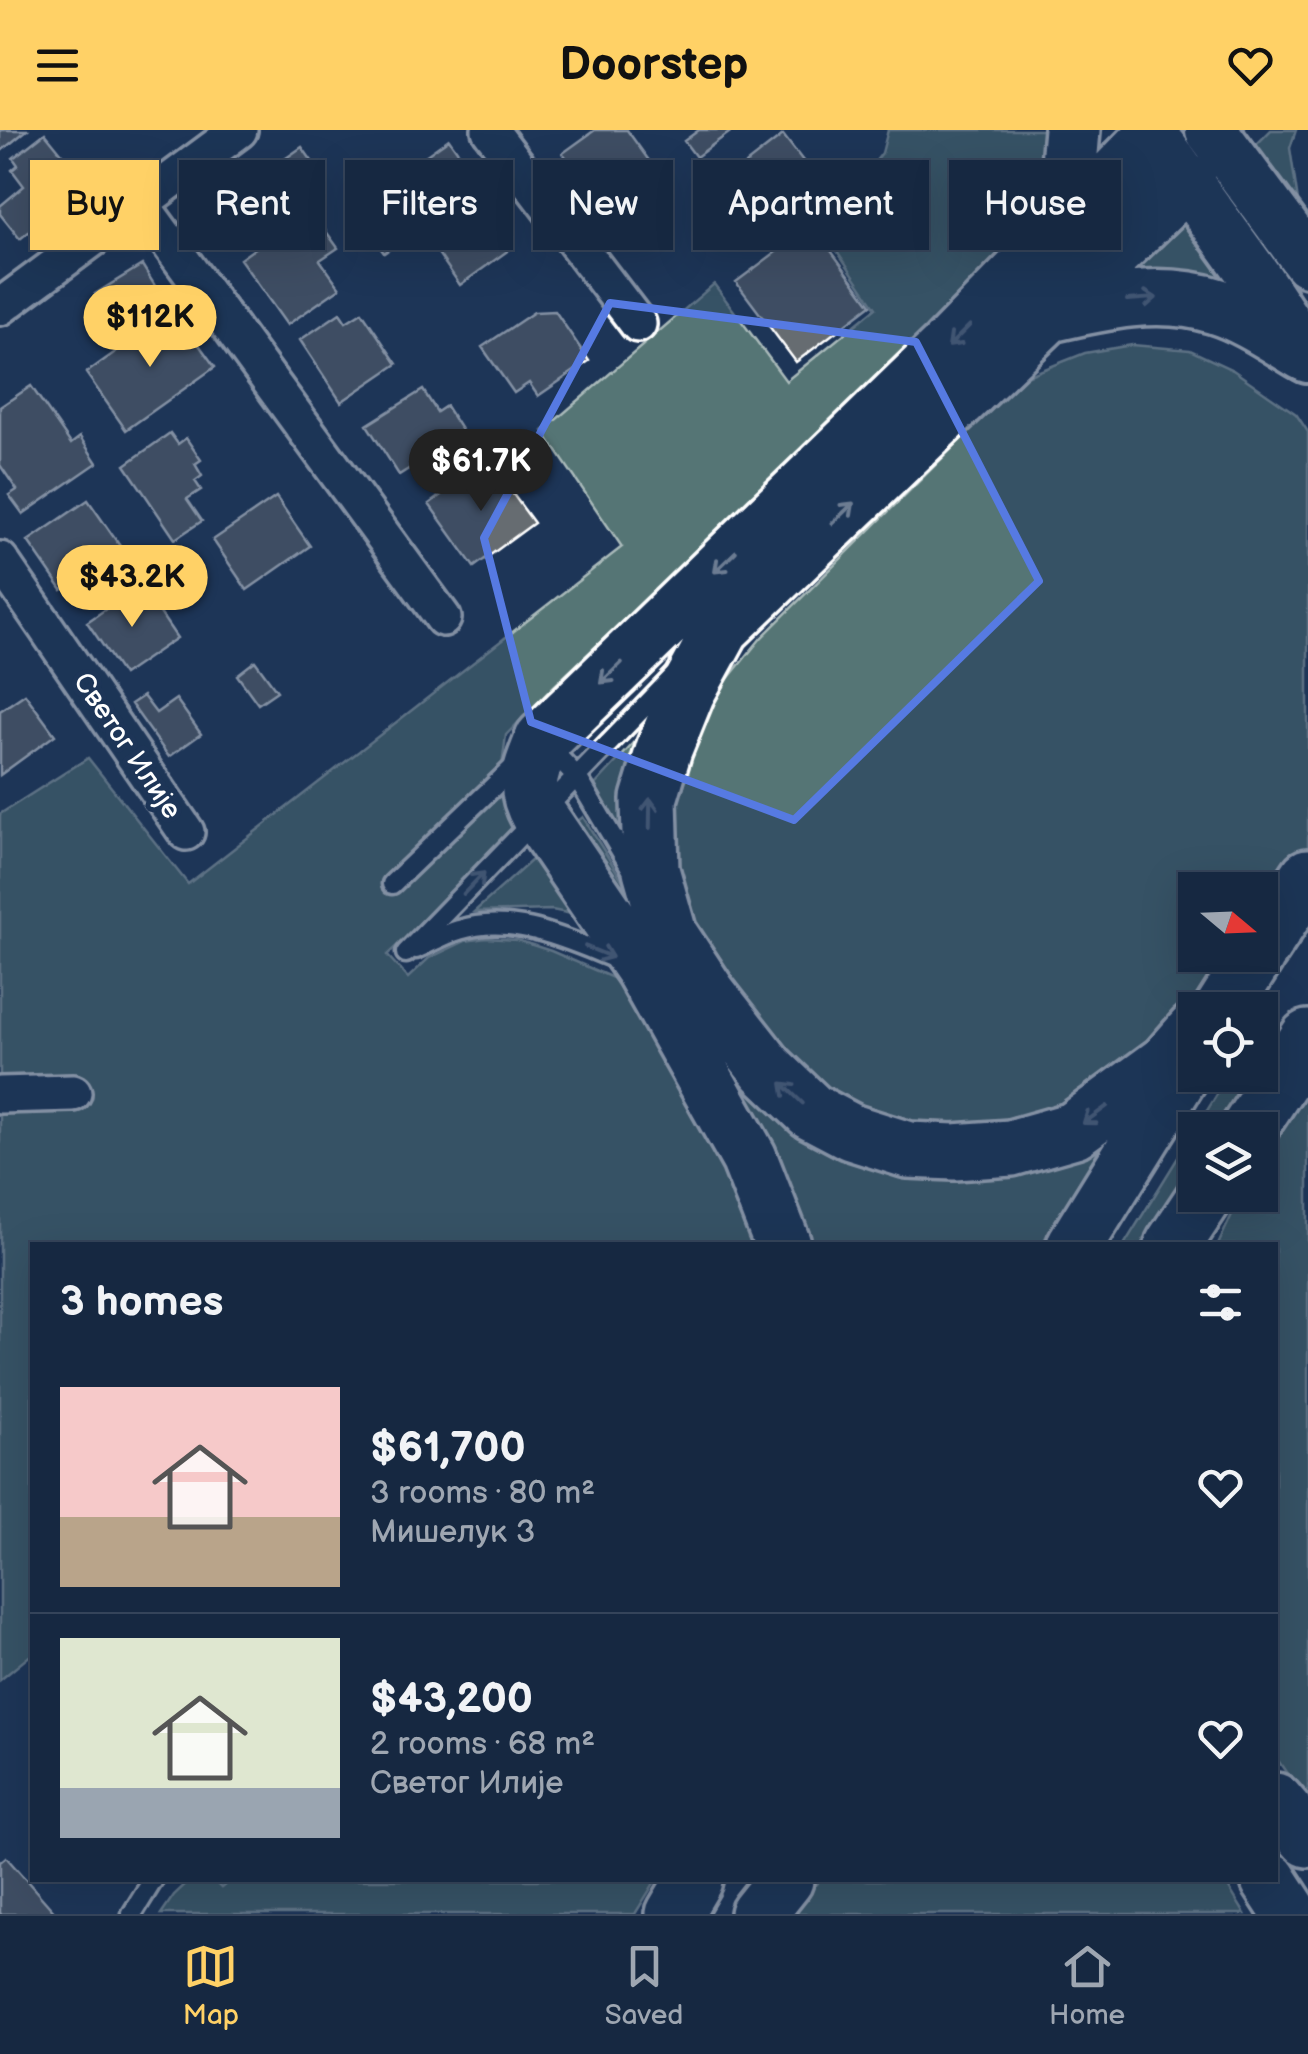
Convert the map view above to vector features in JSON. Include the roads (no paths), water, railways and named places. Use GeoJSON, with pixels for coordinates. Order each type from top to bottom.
{"type":"FeatureCollection","features":[{"type":"Feature","properties":{"kind":"highway"},"geometry":{"type":"LineString","coordinates":[[1037,291],[1049,220],[1069,164],[1072,130]]}},
{"type":"Feature","properties":{"kind":"highway"},"geometry":{"type":"LineString","coordinates":[[782,1242],[749,1158],[656,952],[650,799],[664,749],[686,692],[722,628],[1012,350],[1037,291],[1153,132]]}},
{"type":"Feature","properties":{"kind":"highway"},"geometry":{"type":"LineString","coordinates":[[1178,1049],[1167,1062],[1074,1130],[1011,1148],[908,1150],[851,1132],[811,1111],[767,1069],[708,994],[656,952],[539,816],[528,782],[560,758],[947,348],[1037,291],[1215,147]]}},
{"type":"Feature","properties":{"kind":"highway"},"geometry":{"type":"LineString","coordinates":[[1037,291],[1101,302],[1181,297],[1218,306],[1252,321],[1306,355]]}},
{"type":"Feature","properties":{"kind":"highway"},"geometry":{"type":"LineString","coordinates":[[1278,923],[1308,877]]}},
{"type":"Feature","properties":{"kind":"highway"},"geometry":{"type":"LineString","coordinates":[[1228,992],[1246,972]]}},
{"type":"Feature","properties":{"kind":"highway"},"geometry":{"type":"LineString","coordinates":[[1260,1112],[1308,1038]]}},
{"type":"Feature","properties":{"kind":"highway"},"geometry":{"type":"LineString","coordinates":[[1077,1242],[1178,1080]]}},
{"type":"Feature","properties":{"kind":"highway"},"geometry":{"type":"LineString","coordinates":[[1175,1242],[1197,1212]]}},
{"type":"Feature","properties":{"kind":"highway"},"geometry":{"type":"LineString","coordinates":[[1193,1242],[1204,1212]]}},
{"type":"Feature","properties":{"kind":"highway"},"geometry":{"type":"LineString","coordinates":[[1278,1805],[1308,1840]]}},
{"type":"Feature","properties":{"kind":"highway"},"geometry":{"type":"LineString","coordinates":[[674,1914],[693,1882]]}},
{"type":"Feature","properties":{"kind":"highway"},"geometry":{"type":"LineString","coordinates":[[758,1914],[781,1882]]}},
{"type":"Feature","properties":{"kind":"highway"},"geometry":{"type":"LineString","coordinates":[[1270,1882],[1290,1914]]}},
{"type":"Feature","properties":{"kind":"street"},"geometry":{"type":"LineString","coordinates":[[159,189],[239,130]]}},
{"type":"Feature","properties":{"kind":"street"},"geometry":{"type":"LineString","coordinates":[[490,130],[638,324]]}},
{"type":"Feature","properties":{"kind":"street"},"geometry":{"type":"LineString","coordinates":[[1153,132],[1215,147],[1308,261]]}},
{"type":"Feature","properties":{"kind":"street"},"geometry":{"type":"LineString","coordinates":[[1215,147],[1256,278],[1306,355]]}},
{"type":"Feature","properties":{"kind":"street"},"geometry":{"type":"LineString","coordinates":[[159,229],[444,618]]}},
{"type":"Feature","properties":{"kind":"street"},"geometry":{"type":"LineString","coordinates":[[0,307],[77,250]]}},
{"type":"Feature","properties":{"kind":"street","name":"Светог Илије"},"geometry":{"type":"LineString","coordinates":[[0,560],[186,832]]}},
{"type":"Feature","properties":{"kind":"street"},"geometry":{"type":"LineString","coordinates":[[0,1095],[72,1092]]}},
{"type":"Feature","properties":{"kind":"lane"},"geometry":{"type":"LineString","coordinates":[[392,884],[560,758],[722,628]]}},
{"type":"Feature","properties":{"kind":"lane"},"geometry":{"type":"LineString","coordinates":[[560,758],[656,952]]}},
{"type":"Feature","properties":{"kind":"lane"},"geometry":{"type":"LineString","coordinates":[[539,816],[406,953],[460,929],[486,924],[514,925],[656,952]]}},
{"type":"Feature","properties":{"kind":"lane"},"geometry":{"type":"LineString","coordinates":[[132,1914],[152,1882]]}}]}
